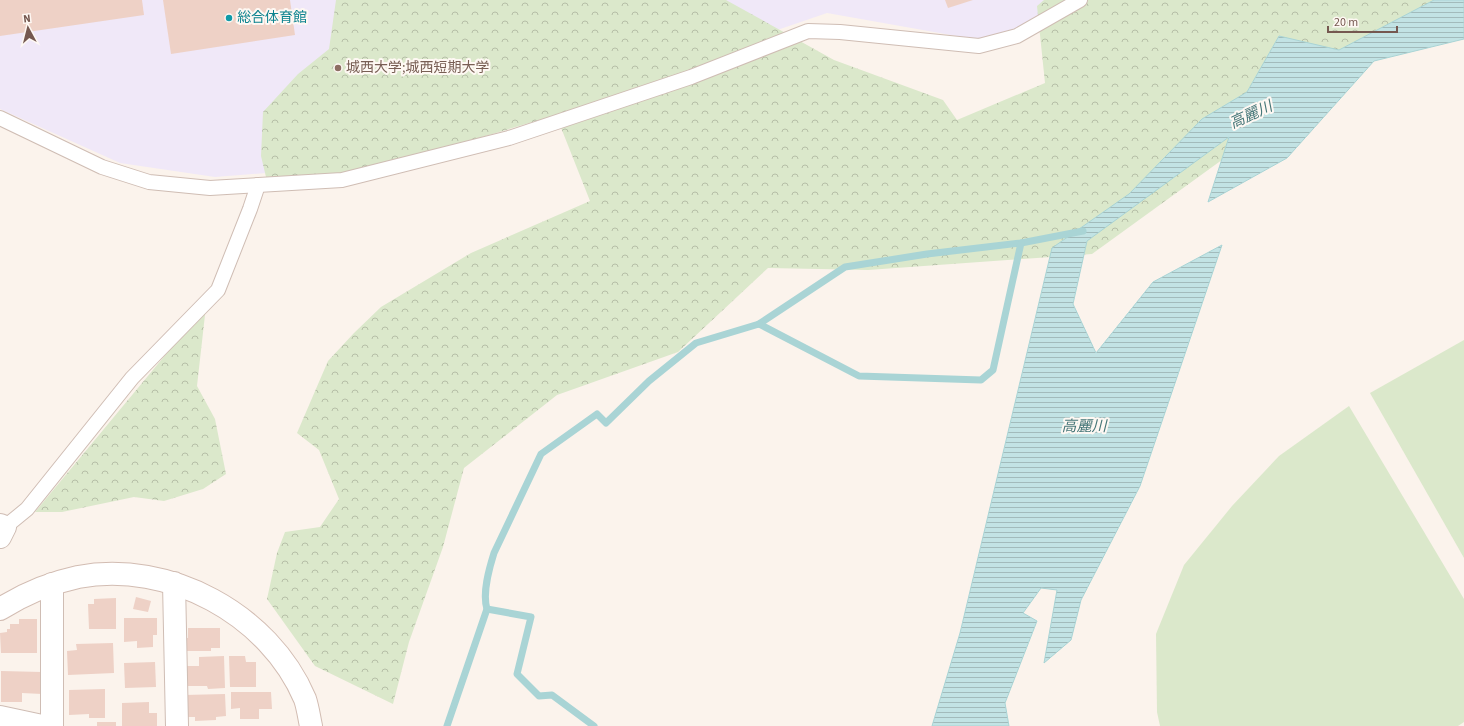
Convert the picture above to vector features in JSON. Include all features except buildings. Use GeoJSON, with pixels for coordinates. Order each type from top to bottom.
{"type":"FeatureCollection","features":[{"type":"Feature","properties":{"kind":"street"},"geometry":{"type":"LineString","coordinates":[[0,609],[23,595],[52,584],[79,577],[103,575],[139,576],[174,583],[194,591],[232,611],[256,630],[285,664],[305,700],[311,726]]}},
{"type":"Feature","properties":{"kind":"street"},"geometry":{"type":"LineString","coordinates":[[174,583],[177,726]]}},
{"type":"Feature","properties":{"kind":"street"},"geometry":{"type":"LineString","coordinates":[[52,584],[52,726]]}},
{"type":"Feature","properties":{"kind":"street"},"geometry":{"type":"LineString","coordinates":[[0,717],[42,726]]}},
{"type":"Feature","properties":{"kind":"lane"},"geometry":{"type":"LineString","coordinates":[[0,118],[102,167],[149,182],[210,188],[342,180],[510,138],[691,77],[808,31],[840,32],[978,46],[1017,36],[1080,0]]}},
{"type":"Feature","properties":{"kind":"lane"},"geometry":{"type":"LineString","coordinates":[[2,530],[27,510],[132,378],[218,290],[258,186]]}},
{"type":"Feature","properties":{"kind":"shaded area","name":"城西大学;城西短期大学"},"geometry":{"type":"Polygon","coordinates":[[[0,0],[1067,0],[1016,30],[979,40],[827,13],[751,39],[341,167],[215,177],[120,163],[0,109],[0,0]]]}},
{"type":"Feature","properties":{"kind":"green space"},"geometry":{"type":"Polygon","coordinates":[[[336,0],[726,0],[834,60],[943,100],[957,120],[1045,83],[1037,6],[1044,0],[1452,0],[1255,136],[1092,254],[868,270],[768,268],[678,352],[557,395],[464,468],[443,547],[409,642],[393,704],[315,666],[267,599],[277,553],[285,532],[320,527],[339,499],[319,450],[297,433],[328,361],[381,307],[471,253],[590,201],[556,115],[469,141],[345,173],[266,177],[261,156],[263,112],[298,74],[329,49],[336,0]]]}},
{"type":"Feature","properties":{"kind":"green space"},"geometry":{"type":"Polygon","coordinates":[[[206,306],[197,386],[215,419],[226,474],[203,489],[164,501],[134,497],[62,512],[35,512],[206,306]]]}},
{"type":"Feature","properties":{"kind":"green space"},"geometry":{"type":"Polygon","coordinates":[[[1464,340],[1464,558],[1370,393],[1464,340]]]}},
{"type":"Feature","properties":{"kind":"green space"},"geometry":{"type":"Polygon","coordinates":[[[1349,406],[1464,599],[1464,722],[1458,726],[1160,726],[1157,712],[1156,634],[1184,565],[1232,506],[1279,456],[1349,406]]]}},
{"type":"Feature","properties":{"kind":"water","name":"高麗川"},"geometry":{"type":"Polygon","coordinates":[[[1434,0],[1464,0],[1464,39],[1374,61],[1287,158],[1208,202],[1229,137],[1087,241],[1073,304],[1096,353],[1153,282],[1222,245],[1140,486],[1081,600],[1071,640],[1044,663],[1057,590],[1041,588],[1023,613],[1037,621],[1005,703],[1009,726],[932,726],[960,633],[1052,248],[1129,194],[1202,119],[1247,92],[1279,36],[1339,50],[1434,0]]]}},
{"type":"Feature","properties":{"kind":"waterway"},"geometry":{"type":"LineString","coordinates":[[759,324],[845,267],[927,254],[1021,243],[1083,231]]}},
{"type":"Feature","properties":{"kind":"waterway"},"geometry":{"type":"LineString","coordinates":[[594,726],[552,695],[539,696],[517,674],[531,617],[487,609],[485,596],[490,566],[494,553],[541,454],[597,414],[606,423],[649,381],[696,343],[759,324],[859,376],[981,380],[993,370],[1021,243]]}},
{"type":"Feature","properties":{"kind":"waterway"},"geometry":{"type":"LineString","coordinates":[[447,726],[487,609]]}},
{"type":"Feature","properties":{"kind":"place","name":"総合体育館"},"geometry":{"type":"Point","coordinates":[229,18]}},
{"type":"Feature","properties":{"kind":"place","name":"城西大学;城西短期大学"},"geometry":{"type":"Point","coordinates":[338,68]}}]}
